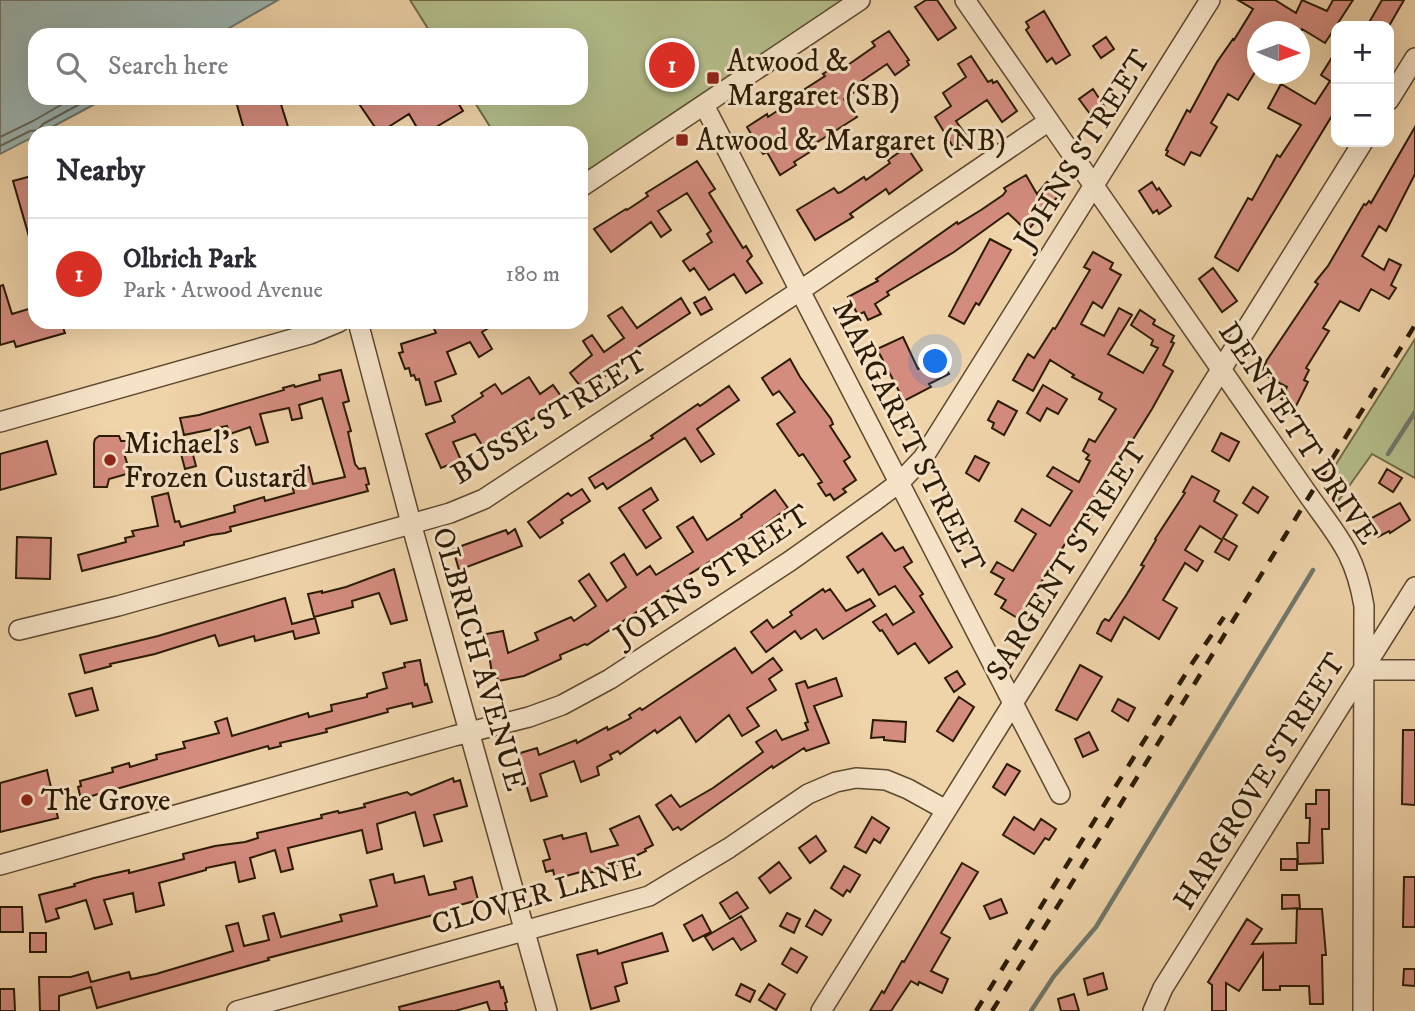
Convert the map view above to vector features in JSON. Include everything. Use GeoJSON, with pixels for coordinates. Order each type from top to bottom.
{"type":"FeatureCollection","features":[{"type":"Feature","properties":{"kind":"street"},"geometry":{"type":"LineString","coordinates":[[588,182],[860,0]]}},
{"type":"Feature","properties":{"kind":"street","name":"DENNETT DRIVE"},"geometry":{"type":"LineString","coordinates":[[965,0],[1346,548],[1357,576],[1364,606],[1363,1011]]}},
{"type":"Feature","properties":{"kind":"street","name":"JOHNS STREET"},"geometry":{"type":"LineString","coordinates":[[0,865],[529,717],[562,705],[610,679],[790,561],[900,482],[923,458],[1210,0]]}},
{"type":"Feature","properties":{"kind":"street"},"geometry":{"type":"LineString","coordinates":[[1394,92],[1415,58]]}},
{"type":"Feature","properties":{"kind":"street","name":"MARGARET STREET"},"geometry":{"type":"LineString","coordinates":[[704,106],[1060,794]]}},
{"type":"Feature","properties":{"kind":"street","name":"BUSSE STREET"},"geometry":{"type":"LineString","coordinates":[[19,629],[118,606],[450,513],[494,494],[1049,121]]}},
{"type":"Feature","properties":{"kind":"street","name":"SARGENT STREET"},"geometry":{"type":"LineString","coordinates":[[821,1011],[1360,147]]}},
{"type":"Feature","properties":{"kind":"street"},"geometry":{"type":"LineString","coordinates":[[0,422],[322,329]]}},
{"type":"Feature","properties":{"kind":"street","name":"OLBRICH AVENUE"},"geometry":{"type":"LineString","coordinates":[[360,329],[547,1011]]}},
{"type":"Feature","properties":{"kind":"street","name":"HARGROVE STREET"},"geometry":{"type":"LineString","coordinates":[[1154,1009],[1163,988],[1415,587]]}},
{"type":"Feature","properties":{"kind":"street"},"geometry":{"type":"LineString","coordinates":[[1364,670],[1415,670]]}},
{"type":"Feature","properties":{"kind":"street","name":"CLOVER LANE"},"geometry":{"type":"LineString","coordinates":[[237,1011],[649,896],[729,848],[808,794],[836,782],[856,778],[886,780],[946,810]]}},
{"type":"Feature","properties":{"kind":"green space"},"geometry":{"type":"Polygon","coordinates":[[[410,0],[860,0],[588,182],[588,126],[490,126],[476,105],[588,105],[588,28],[428,28],[410,0]]]}},
{"type":"Feature","properties":{"kind":"green space"},"geometry":{"type":"Polygon","coordinates":[[[1415,339],[1415,478],[1372,454],[1339,500],[1326,480],[1415,339]]]}},
{"type":"Feature","properties":{"kind":"water"},"geometry":{"type":"Polygon","coordinates":[[[0,0],[278,0],[229,28],[28,28],[28,105],[93,105],[54,126],[28,126],[28,140],[0,154],[0,0]]]}},
{"type":"Feature","properties":{"kind":"building"},"geometry":{"type":"Polygon","coordinates":[[[926,0],[937,0],[956,28],[938,40],[915,7],[926,0]]]}},
{"type":"Feature","properties":{"kind":"building"},"geometry":{"type":"Polygon","coordinates":[[[1238,0],[1275,0],[1296,13],[1302,0],[1327,11],[1333,0],[1353,0],[1339,21],[1331,21],[1331,34],[1325,43],[1310,34],[1310,21],[1247,21],[1248,84],[1238,100],[1228,94],[1211,123],[1217,127],[1200,156],[1191,152],[1184,165],[1166,155],[1166,150],[1187,110],[1190,112],[1217,62],[1253,9],[1238,0]]]}},
{"type":"Feature","properties":{"kind":"building"},"geometry":{"type":"Polygon","coordinates":[[[1382,0],[1404,0],[1392,21],[1370,21],[1382,0]]]}},
{"type":"Feature","properties":{"kind":"building"},"geometry":{"type":"Polygon","coordinates":[[[1044,11],[1070,55],[1056,64],[1052,58],[1047,62],[1026,30],[1029,27],[1026,22],[1044,11]]]}},
{"type":"Feature","properties":{"kind":"building"},"geometry":{"type":"Polygon","coordinates":[[[889,31],[909,60],[909,65],[895,75],[887,64],[856,85],[859,89],[844,99],[857,117],[808,148],[810,152],[780,175],[767,152],[763,154],[747,127],[767,114],[768,117],[806,92],[805,89],[825,76],[823,74],[833,67],[836,71],[845,67],[875,46],[872,42],[889,31]]]}},
{"type":"Feature","properties":{"kind":"building"},"geometry":{"type":"Polygon","coordinates":[[[1106,37],[1114,49],[1101,58],[1093,46],[1106,37]]]}},
{"type":"Feature","properties":{"kind":"building"},"geometry":{"type":"Polygon","coordinates":[[[971,56],[988,82],[997,81],[1017,111],[1002,122],[987,100],[956,121],[970,141],[955,150],[935,117],[951,106],[943,93],[966,77],[958,64],[971,56]]]}},
{"type":"Feature","properties":{"kind":"building"},"geometry":{"type":"Polygon","coordinates":[[[1331,59],[1331,117],[1238,271],[1215,257],[1248,198],[1252,200],[1277,155],[1280,157],[1301,125],[1268,108],[1281,84],[1315,104],[1330,81],[1321,75],[1331,59]]]}},
{"type":"Feature","properties":{"kind":"building"},"geometry":{"type":"Polygon","coordinates":[[[1093,89],[1106,109],[1093,118],[1079,99],[1093,89]]]}},
{"type":"Feature","properties":{"kind":"building"},"geometry":{"type":"Polygon","coordinates":[[[237,105],[281,105],[288,126],[243,126],[237,105]]]}},
{"type":"Feature","properties":{"kind":"building"},"geometry":{"type":"Polygon","coordinates":[[[360,105],[459,105],[463,111],[438,126],[416,126],[409,114],[390,126],[374,126],[360,105]]]}},
{"type":"Feature","properties":{"kind":"building"},"geometry":{"type":"Polygon","coordinates":[[[1415,127],[1415,174],[1386,231],[1379,226],[1362,256],[1384,270],[1389,259],[1401,265],[1391,285],[1396,288],[1389,299],[1371,289],[1359,311],[1340,301],[1323,328],[1329,331],[1306,368],[1309,370],[1304,380],[1308,382],[1296,406],[1281,399],[1287,387],[1261,373],[1318,284],[1315,282],[1328,266],[1364,204],[1369,201],[1371,203],[1415,127]]]}},
{"type":"Feature","properties":{"kind":"building"},"geometry":{"type":"Polygon","coordinates":[[[907,147],[922,170],[889,194],[886,189],[850,214],[853,217],[815,240],[797,210],[834,188],[838,193],[864,177],[866,180],[907,147]]]}},
{"type":"Feature","properties":{"kind":"building"},"geometry":{"type":"Polygon","coordinates":[[[697,161],[715,189],[709,193],[743,248],[746,246],[752,256],[747,261],[762,283],[746,293],[734,274],[709,290],[694,268],[690,271],[683,261],[712,242],[707,234],[711,231],[687,193],[658,211],[671,230],[661,237],[651,222],[611,252],[594,229],[627,210],[648,196],[646,193],[697,161]]]}},
{"type":"Feature","properties":{"kind":"building"},"geometry":{"type":"Polygon","coordinates":[[[1026,175],[1037,194],[1047,182],[1061,193],[1027,231],[1008,213],[954,252],[887,292],[889,295],[875,304],[881,314],[868,320],[864,312],[858,315],[848,297],[878,281],[876,279],[957,222],[958,224],[1003,195],[1006,191],[1004,188],[1026,175]]]}},
{"type":"Feature","properties":{"kind":"building"},"geometry":{"type":"Polygon","coordinates":[[[28,177],[28,233],[13,181],[28,177]]]}},
{"type":"Feature","properties":{"kind":"building"},"geometry":{"type":"Polygon","coordinates":[[[1152,182],[1171,206],[1159,214],[1157,210],[1153,213],[1139,191],[1152,182]]]}},
{"type":"Feature","properties":{"kind":"building"},"geometry":{"type":"Polygon","coordinates":[[[990,239],[1011,250],[979,305],[976,303],[964,324],[949,316],[990,239]]]}},
{"type":"Feature","properties":{"kind":"building"},"geometry":{"type":"Polygon","coordinates":[[[1093,252],[1113,263],[1110,269],[1121,275],[1102,308],[1093,302],[1081,324],[1104,336],[1119,308],[1132,315],[1108,354],[1143,373],[1158,348],[1151,345],[1153,340],[1131,325],[1140,310],[1155,320],[1153,324],[1174,336],[1171,342],[1174,343],[1163,365],[1173,371],[1152,409],[1087,510],[1093,513],[1086,524],[1080,520],[1040,584],[1043,585],[1019,619],[1001,608],[1006,600],[995,594],[1004,579],[991,572],[997,562],[1013,571],[1036,534],[1015,521],[1022,509],[1050,526],[1072,491],[1047,476],[1053,467],[1079,482],[1090,461],[1086,459],[1089,455],[1083,451],[1089,439],[1095,442],[1116,409],[1099,399],[1102,393],[1072,377],[1074,375],[1050,360],[1033,391],[1013,380],[1028,354],[1034,358],[1053,328],[1055,329],[1090,270],[1084,267],[1093,252]]]}},
{"type":"Feature","properties":{"kind":"building"},"geometry":{"type":"Polygon","coordinates":[[[1213,268],[1237,301],[1222,312],[1199,279],[1213,268]]]}},
{"type":"Feature","properties":{"kind":"building"},"geometry":{"type":"Polygon","coordinates":[[[3,285],[12,314],[28,309],[28,329],[64,329],[65,333],[16,347],[14,341],[0,345],[0,286],[3,285]]]}},
{"type":"Feature","properties":{"kind":"building"},"geometry":{"type":"Polygon","coordinates":[[[705,297],[712,309],[701,315],[694,303],[705,297]]]}},
{"type":"Feature","properties":{"kind":"building"},"geometry":{"type":"Polygon","coordinates":[[[681,298],[690,313],[623,357],[625,358],[613,366],[615,370],[606,376],[602,370],[581,387],[570,373],[592,355],[583,341],[592,335],[604,352],[624,338],[608,316],[622,307],[637,328],[681,298]]]}},
{"type":"Feature","properties":{"kind":"building"},"geometry":{"type":"Polygon","coordinates":[[[434,329],[487,329],[482,332],[492,349],[479,357],[470,342],[447,352],[456,374],[435,382],[441,401],[426,405],[419,379],[411,376],[409,368],[405,369],[399,353],[403,352],[401,344],[436,333],[434,329]]]}},
{"type":"Feature","properties":{"kind":"building"},"geometry":{"type":"Polygon","coordinates":[[[903,337],[918,369],[941,359],[949,374],[904,401],[877,349],[903,337]]]}},
{"type":"Feature","properties":{"kind":"building"},"geometry":{"type":"Polygon","coordinates":[[[790,359],[831,419],[833,424],[830,426],[850,457],[844,461],[856,480],[843,489],[846,492],[834,500],[830,494],[826,496],[818,484],[822,482],[803,454],[799,456],[777,424],[795,412],[779,391],[773,395],[762,378],[790,359]]]}},
{"type":"Feature","properties":{"kind":"building"},"geometry":{"type":"Polygon","coordinates":[[[341,370],[349,401],[343,403],[351,431],[348,432],[355,464],[359,469],[365,468],[368,491],[230,527],[231,531],[225,533],[82,571],[78,555],[126,542],[125,538],[134,536],[132,531],[158,526],[152,497],[168,493],[175,522],[179,521],[181,527],[235,512],[234,506],[264,497],[265,501],[294,493],[289,473],[309,467],[313,484],[345,477],[322,398],[299,405],[302,418],[292,420],[289,408],[260,414],[268,442],[256,445],[250,427],[230,434],[227,426],[184,435],[180,418],[320,380],[319,375],[341,370]]]}},
{"type":"Feature","properties":{"kind":"building"},"geometry":{"type":"Polygon","coordinates":[[[529,377],[540,394],[553,385],[563,399],[485,450],[475,434],[453,442],[461,460],[441,468],[426,434],[455,422],[452,416],[483,396],[481,393],[495,384],[502,394],[529,377]]]}},
{"type":"Feature","properties":{"kind":"building"},"geometry":{"type":"Polygon","coordinates":[[[1043,385],[1067,399],[1058,414],[1047,408],[1040,421],[1027,413],[1043,385]]]}},
{"type":"Feature","properties":{"kind":"building"},"geometry":{"type":"Polygon","coordinates":[[[729,386],[739,400],[697,429],[714,454],[701,462],[685,438],[607,489],[603,483],[595,488],[589,478],[729,386]]]}},
{"type":"Feature","properties":{"kind":"building"},"geometry":{"type":"Polygon","coordinates":[[[998,401],[1017,411],[1004,435],[992,428],[994,423],[988,420],[998,401]]]}},
{"type":"Feature","properties":{"kind":"building"},"geometry":{"type":"Polygon","coordinates":[[[1221,433],[1239,442],[1229,461],[1212,451],[1221,433]]]}},
{"type":"Feature","properties":{"kind":"building","name":"Michael's Frozen Custard"},"geometry":{"type":"Polygon","coordinates":[[[99,436],[119,436],[121,441],[138,441],[124,453],[130,473],[109,479],[107,487],[94,487],[94,443],[99,436]]]}},
{"type":"Feature","properties":{"kind":"building"},"geometry":{"type":"Polygon","coordinates":[[[47,441],[56,474],[0,490],[0,454],[47,441]]]}},
{"type":"Feature","properties":{"kind":"building"},"geometry":{"type":"Polygon","coordinates":[[[192,451],[196,466],[185,469],[181,454],[192,451]]]}},
{"type":"Feature","properties":{"kind":"building"},"geometry":{"type":"Polygon","coordinates":[[[975,456],[989,463],[979,481],[966,473],[975,456]]]}},
{"type":"Feature","properties":{"kind":"building"},"geometry":{"type":"Polygon","coordinates":[[[1387,469],[1402,478],[1393,492],[1379,483],[1387,469]]]}},
{"type":"Feature","properties":{"kind":"building"},"geometry":{"type":"Polygon","coordinates":[[[1192,476],[1219,491],[1214,501],[1237,515],[1223,538],[1237,546],[1229,560],[1215,552],[1222,540],[1200,526],[1185,550],[1203,561],[1197,571],[1185,563],[1163,600],[1177,608],[1159,639],[1124,617],[1111,641],[1097,633],[1102,622],[1105,619],[1109,621],[1125,597],[1144,566],[1141,565],[1155,539],[1185,493],[1183,492],[1192,476]]]}},
{"type":"Feature","properties":{"kind":"building"},"geometry":{"type":"Polygon","coordinates":[[[1253,487],[1268,497],[1258,513],[1243,503],[1253,487]]]}},
{"type":"Feature","properties":{"kind":"building"},"geometry":{"type":"Polygon","coordinates":[[[651,488],[658,500],[643,510],[661,538],[646,548],[619,508],[651,488]]]}},
{"type":"Feature","properties":{"kind":"building"},"geometry":{"type":"Polygon","coordinates":[[[582,489],[590,501],[540,538],[528,522],[568,493],[571,496],[582,489]]]}},
{"type":"Feature","properties":{"kind":"building"},"geometry":{"type":"Polygon","coordinates":[[[775,490],[788,508],[755,532],[756,534],[751,536],[753,539],[743,545],[741,543],[690,574],[691,576],[587,645],[560,655],[561,659],[524,676],[498,681],[496,673],[492,674],[486,634],[503,631],[508,653],[538,640],[535,633],[571,617],[574,621],[596,606],[579,581],[589,574],[607,601],[626,587],[611,563],[624,554],[637,575],[650,566],[656,575],[693,552],[677,527],[693,517],[707,540],[742,517],[741,515],[775,490]]]}},
{"type":"Feature","properties":{"kind":"building"},"geometry":{"type":"Polygon","coordinates":[[[1400,503],[1410,520],[1378,537],[1368,520],[1400,503]]]}},
{"type":"Feature","properties":{"kind":"building"},"geometry":{"type":"Polygon","coordinates":[[[515,529],[522,546],[459,570],[453,549],[506,530],[508,534],[515,529]]]}},
{"type":"Feature","properties":{"kind":"building"},"geometry":{"type":"Polygon","coordinates":[[[882,533],[895,551],[903,547],[912,562],[904,567],[923,594],[920,596],[952,647],[929,663],[915,643],[898,654],[882,630],[873,622],[886,614],[893,625],[914,612],[895,586],[879,595],[863,569],[858,573],[847,557],[882,533]]]}},
{"type":"Feature","properties":{"kind":"building"},"geometry":{"type":"Polygon","coordinates":[[[17,537],[51,538],[50,579],[16,578],[17,537]]]}},
{"type":"Feature","properties":{"kind":"building"},"geometry":{"type":"Polygon","coordinates":[[[394,569],[407,620],[391,624],[379,593],[352,601],[353,607],[314,617],[308,594],[346,587],[394,569]]]}},
{"type":"Feature","properties":{"kind":"building"},"geometry":{"type":"Polygon","coordinates":[[[823,589],[825,592],[830,589],[846,611],[870,599],[875,606],[823,639],[816,629],[801,639],[795,631],[766,652],[751,632],[767,620],[773,628],[792,615],[790,612],[823,589]]]}},
{"type":"Feature","properties":{"kind":"building"},"geometry":{"type":"Polygon","coordinates":[[[285,598],[292,624],[315,618],[319,633],[295,639],[293,631],[255,641],[254,636],[219,646],[215,635],[85,673],[80,655],[158,636],[285,598]]]}},
{"type":"Feature","properties":{"kind":"building"},"geometry":{"type":"Polygon","coordinates":[[[735,648],[752,673],[773,658],[782,670],[769,679],[776,690],[747,708],[759,726],[742,736],[729,715],[696,742],[680,717],[620,754],[618,751],[610,755],[612,759],[597,767],[599,775],[581,782],[574,761],[540,774],[547,796],[531,801],[517,754],[537,748],[539,755],[576,740],[577,743],[607,727],[608,730],[631,718],[629,715],[640,708],[642,710],[735,648]]]}},
{"type":"Feature","properties":{"kind":"building"},"geometry":{"type":"Polygon","coordinates":[[[420,660],[432,702],[387,709],[388,712],[326,729],[327,732],[280,743],[281,746],[269,749],[268,746],[81,799],[78,787],[81,786],[80,781],[113,772],[112,768],[129,763],[130,767],[157,759],[156,755],[185,748],[183,742],[219,733],[215,722],[227,718],[232,736],[308,713],[309,717],[332,711],[331,705],[367,697],[367,694],[387,688],[383,673],[405,667],[404,663],[420,660]]]}},
{"type":"Feature","properties":{"kind":"building"},"geometry":{"type":"Polygon","coordinates":[[[1080,665],[1102,677],[1077,720],[1056,710],[1080,665]]]}},
{"type":"Feature","properties":{"kind":"building"},"geometry":{"type":"Polygon","coordinates":[[[957,671],[965,684],[954,692],[945,678],[957,671]]]}},
{"type":"Feature","properties":{"kind":"building"},"geometry":{"type":"Polygon","coordinates":[[[836,678],[842,696],[814,706],[829,743],[806,751],[804,748],[773,768],[772,766],[681,830],[678,827],[673,830],[656,805],[671,795],[680,807],[713,788],[763,752],[756,742],[776,730],[782,740],[808,730],[796,684],[805,681],[808,688],[836,678]]]}},
{"type":"Feature","properties":{"kind":"building"},"geometry":{"type":"Polygon","coordinates":[[[92,688],[98,710],[76,716],[69,694],[92,688]]]}},
{"type":"Feature","properties":{"kind":"building"},"geometry":{"type":"Polygon","coordinates":[[[959,697],[974,707],[953,741],[937,731],[959,697]]]}},
{"type":"Feature","properties":{"kind":"building"},"geometry":{"type":"Polygon","coordinates":[[[1118,699],[1135,708],[1128,721],[1112,711],[1118,699]]]}},
{"type":"Feature","properties":{"kind":"building"},"geometry":{"type":"Polygon","coordinates":[[[873,720],[906,722],[905,742],[884,740],[884,737],[871,738],[873,720]]]}},
{"type":"Feature","properties":{"kind":"building"},"geometry":{"type":"Polygon","coordinates":[[[1403,730],[1415,730],[1415,805],[1402,804],[1403,730]]]}},
{"type":"Feature","properties":{"kind":"building"},"geometry":{"type":"Polygon","coordinates":[[[1089,732],[1098,750],[1083,757],[1075,739],[1089,732]]]}},
{"type":"Feature","properties":{"kind":"building"},"geometry":{"type":"Polygon","coordinates":[[[1007,764],[1020,771],[1005,795],[993,787],[1007,764]]]}},
{"type":"Feature","properties":{"kind":"building","name":"The Grove"},"geometry":{"type":"Polygon","coordinates":[[[47,770],[58,818],[0,832],[0,783],[47,770]]]}},
{"type":"Feature","properties":{"kind":"building"},"geometry":{"type":"Polygon","coordinates":[[[453,778],[454,782],[460,780],[467,806],[434,815],[442,841],[424,846],[415,812],[377,824],[382,849],[367,853],[362,830],[288,848],[293,869],[281,872],[275,850],[250,858],[255,878],[239,882],[235,862],[159,883],[164,905],[136,912],[133,893],[104,900],[112,924],[95,929],[86,900],[56,909],[59,918],[46,922],[39,895],[94,878],[129,870],[129,873],[184,859],[183,854],[245,842],[258,838],[257,833],[322,818],[321,815],[365,807],[364,804],[407,792],[411,795],[453,778]]]}},
{"type":"Feature","properties":{"kind":"building"},"geometry":{"type":"Polygon","coordinates":[[[1316,790],[1329,790],[1329,829],[1322,829],[1323,863],[1298,864],[1297,843],[1309,843],[1310,818],[1306,818],[1306,804],[1316,804],[1316,790]]]}},
{"type":"Feature","properties":{"kind":"building"},"geometry":{"type":"Polygon","coordinates":[[[639,816],[653,845],[645,849],[646,851],[612,867],[589,873],[588,870],[555,879],[553,870],[546,872],[543,861],[550,859],[544,840],[562,835],[563,839],[586,833],[591,852],[618,845],[610,829],[639,816]]]}},
{"type":"Feature","properties":{"kind":"building"},"geometry":{"type":"Polygon","coordinates":[[[872,817],[889,828],[880,843],[874,839],[866,853],[855,847],[872,817]]]}},
{"type":"Feature","properties":{"kind":"building"},"geometry":{"type":"Polygon","coordinates":[[[1014,817],[1034,830],[1041,819],[1056,829],[1049,840],[1045,838],[1034,854],[1003,835],[1014,817]]]}},
{"type":"Feature","properties":{"kind":"building"},"geometry":{"type":"Polygon","coordinates":[[[816,836],[826,851],[810,863],[799,848],[816,836]]]}},
{"type":"Feature","properties":{"kind":"building"},"geometry":{"type":"Polygon","coordinates":[[[1281,859],[1297,859],[1297,870],[1281,870],[1281,859]]]}},
{"type":"Feature","properties":{"kind":"building"},"geometry":{"type":"Polygon","coordinates":[[[779,862],[791,878],[770,893],[759,878],[779,862]]]}},
{"type":"Feature","properties":{"kind":"building"},"geometry":{"type":"Polygon","coordinates":[[[962,863],[978,872],[941,933],[950,938],[931,971],[948,979],[942,993],[911,981],[891,1011],[870,1011],[902,961],[904,962],[962,863]]]}},
{"type":"Feature","properties":{"kind":"building"},"geometry":{"type":"Polygon","coordinates":[[[844,866],[860,875],[850,892],[847,890],[843,896],[831,888],[844,866]]]}},
{"type":"Feature","properties":{"kind":"building"},"geometry":{"type":"Polygon","coordinates":[[[393,874],[395,883],[424,876],[429,895],[456,889],[454,882],[472,877],[478,900],[449,908],[449,911],[268,958],[269,960],[97,1008],[91,987],[59,996],[59,1011],[40,1011],[39,977],[71,977],[88,972],[91,982],[129,972],[131,979],[156,974],[233,951],[226,926],[238,923],[244,946],[269,940],[263,916],[274,913],[281,937],[342,921],[340,915],[377,906],[370,880],[393,874]]]}},
{"type":"Feature","properties":{"kind":"building"},"geometry":{"type":"Polygon","coordinates":[[[1404,877],[1415,877],[1415,927],[1403,927],[1404,877]]]}},
{"type":"Feature","properties":{"kind":"building"},"geometry":{"type":"Polygon","coordinates":[[[737,892],[748,908],[730,919],[720,903],[737,892]]]}},
{"type":"Feature","properties":{"kind":"building"},"geometry":{"type":"Polygon","coordinates":[[[1282,895],[1299,895],[1300,908],[1282,909],[1282,895]]]}},
{"type":"Feature","properties":{"kind":"building"},"geometry":{"type":"Polygon","coordinates":[[[1001,899],[1007,913],[990,919],[984,906],[1001,899]]]}},
{"type":"Feature","properties":{"kind":"building"},"geometry":{"type":"Polygon","coordinates":[[[0,907],[22,907],[23,932],[0,932],[0,907]]]}},
{"type":"Feature","properties":{"kind":"building"},"geometry":{"type":"Polygon","coordinates":[[[1297,909],[1322,909],[1326,955],[1322,955],[1323,1004],[1310,1004],[1309,986],[1280,986],[1280,990],[1263,990],[1263,954],[1239,991],[1226,983],[1226,1011],[1212,1011],[1212,985],[1208,982],[1247,919],[1262,929],[1252,944],[1296,943],[1297,909]]]}},
{"type":"Feature","properties":{"kind":"building"},"geometry":{"type":"Polygon","coordinates":[[[815,910],[831,920],[822,935],[806,926],[815,910]]]}},
{"type":"Feature","properties":{"kind":"building"},"geometry":{"type":"Polygon","coordinates":[[[787,913],[800,919],[794,933],[780,926],[787,913]]]}},
{"type":"Feature","properties":{"kind":"building"},"geometry":{"type":"Polygon","coordinates":[[[702,915],[711,932],[693,941],[684,925],[702,915]]]}},
{"type":"Feature","properties":{"kind":"building"},"geometry":{"type":"Polygon","coordinates":[[[741,916],[756,941],[741,950],[733,938],[713,950],[705,937],[741,916]]]}},
{"type":"Feature","properties":{"kind":"building"},"geometry":{"type":"Polygon","coordinates":[[[30,933],[46,933],[46,952],[30,952],[30,933]]]}},
{"type":"Feature","properties":{"kind":"building"},"geometry":{"type":"Polygon","coordinates":[[[662,933],[668,951],[622,963],[627,983],[615,987],[619,1001],[591,1009],[577,955],[597,950],[598,954],[662,933]]]}},
{"type":"Feature","properties":{"kind":"building"},"geometry":{"type":"Polygon","coordinates":[[[791,948],[807,957],[797,973],[782,964],[791,948]]]}},
{"type":"Feature","properties":{"kind":"building"},"geometry":{"type":"Polygon","coordinates":[[[1404,969],[1415,969],[1415,986],[1403,985],[1404,969]]]}},
{"type":"Feature","properties":{"kind":"building"},"geometry":{"type":"Polygon","coordinates":[[[1103,973],[1107,989],[1088,995],[1084,979],[1103,973]]]}},
{"type":"Feature","properties":{"kind":"building"},"geometry":{"type":"Polygon","coordinates":[[[499,981],[507,1002],[507,1011],[490,1011],[487,1002],[455,1011],[400,1011],[399,1007],[499,981]]]}},
{"type":"Feature","properties":{"kind":"building"},"geometry":{"type":"Polygon","coordinates":[[[741,984],[755,991],[750,1002],[736,995],[741,984]]]}},
{"type":"Feature","properties":{"kind":"building"},"geometry":{"type":"Polygon","coordinates":[[[769,984],[785,994],[776,1010],[759,1000],[769,984]]]}},
{"type":"Feature","properties":{"kind":"building"},"geometry":{"type":"Polygon","coordinates":[[[0,989],[14,989],[15,1011],[0,1011],[0,989]]]}},
{"type":"Feature","properties":{"kind":"building"},"geometry":{"type":"Polygon","coordinates":[[[1074,994],[1079,1011],[1061,1011],[1058,999],[1074,994]]]}},
{"type":"Feature","properties":{"kind":"waterway"},"geometry":{"type":"LineString","coordinates":[[1388,454],[1415,412]]}},
{"type":"Feature","properties":{"kind":"waterway"},"geometry":{"type":"LineString","coordinates":[[1031,1011],[1054,976],[1096,927],[1313,570]]}},
{"type":"Feature","properties":{"kind":"railway"},"geometry":{"type":"LineString","coordinates":[[992,1011],[1415,325]]}},
{"type":"Feature","properties":{"kind":"railway"},"geometry":{"type":"LineString","coordinates":[[976,1011],[1193,662],[1224,617]]}},
{"type":"Feature","properties":{"kind":"place","name":"Olbrich Park"},"geometry":{"type":"Point","coordinates":[672,65]}},
{"type":"Feature","properties":{"kind":"place","name":"Atwood & Margaret (SB)"},"geometry":{"type":"Point","coordinates":[713,78]}},
{"type":"Feature","properties":{"kind":"place","name":"Atwood & Margaret (NB)"},"geometry":{"type":"Point","coordinates":[682,140]}},
{"type":"Feature","properties":{"kind":"place","name":"Michael's Frozen Custard"},"geometry":{"type":"Point","coordinates":[110,460]}},
{"type":"Feature","properties":{"kind":"place","name":"The Grove"},"geometry":{"type":"Point","coordinates":[27,800]}}]}
